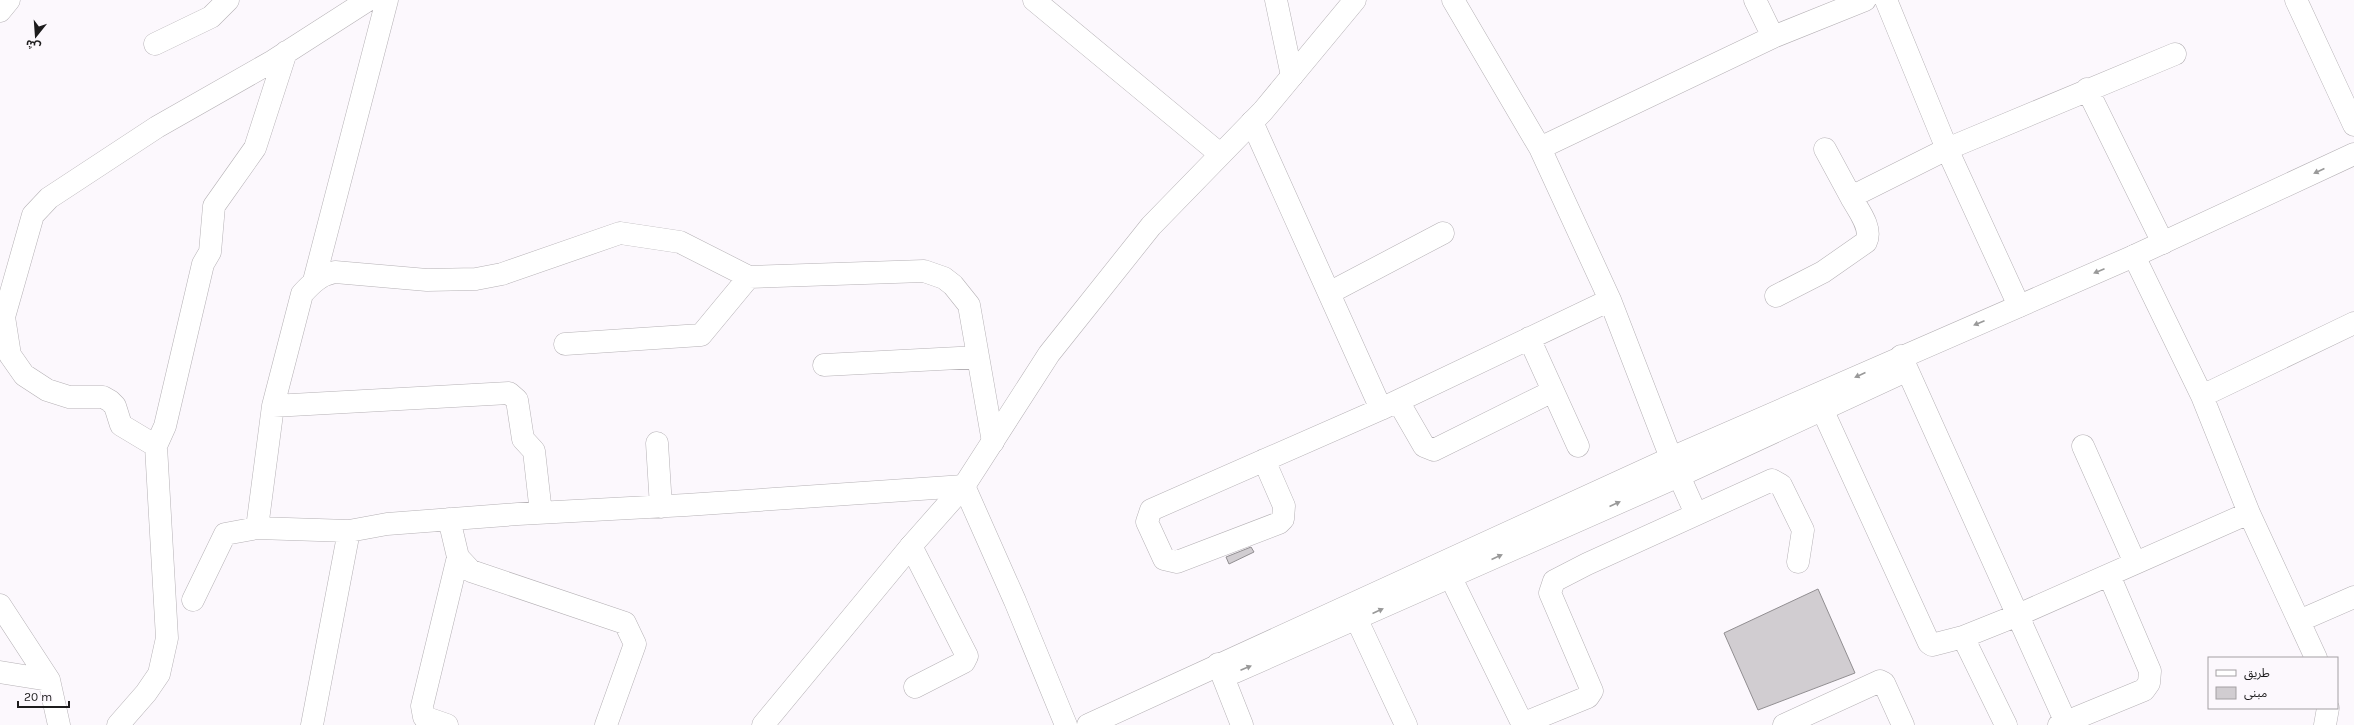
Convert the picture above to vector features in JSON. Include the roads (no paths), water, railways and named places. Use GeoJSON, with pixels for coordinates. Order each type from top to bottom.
{"type":"FeatureCollection","features":[{"type":"Feature","properties":{"kind":"street"},"geometry":{"type":"LineString","coordinates":[[0,11],[9,0]]}},
{"type":"Feature","properties":{"kind":"street"},"geometry":{"type":"LineString","coordinates":[[155,44],[211,18],[228,0]]}},
{"type":"Feature","properties":{"kind":"street"},"geometry":{"type":"LineString","coordinates":[[156,446],[125,429],[121,425],[114,406],[103,397],[69,396],[47,390],[24,375],[10,355],[4,325],[5,296],[33,215],[49,198],[157,128],[286,52],[368,0]]}},
{"type":"Feature","properties":{"kind":"street"},"geometry":{"type":"LineString","coordinates":[[314,281],[387,0]]}},
{"type":"Feature","properties":{"kind":"street"},"geometry":{"type":"LineString","coordinates":[[1034,0],[1220,154]]}},
{"type":"Feature","properties":{"kind":"street"},"geometry":{"type":"LineString","coordinates":[[1276,0],[1292,76]]}},
{"type":"Feature","properties":{"kind":"street"},"geometry":{"type":"LineString","coordinates":[[763,725],[911,546],[964,486],[1059,342],[1151,226],[1252,122],[1355,0]]}},
{"type":"Feature","properties":{"kind":"street"},"geometry":{"type":"LineString","coordinates":[[1453,0],[1540,148],[1610,300],[1675,467],[1696,514]]}},
{"type":"Feature","properties":{"kind":"street"},"geometry":{"type":"LineString","coordinates":[[1755,0],[1773,38]]}},
{"type":"Feature","properties":{"kind":"street"},"geometry":{"type":"LineString","coordinates":[[1540,148],[1773,38],[1865,0]]}},
{"type":"Feature","properties":{"kind":"street"},"geometry":{"type":"LineString","coordinates":[[1886,0],[1947,149],[2019,306]]}},
{"type":"Feature","properties":{"kind":"street"},"geometry":{"type":"LineString","coordinates":[[2296,0],[2354,125]]}},
{"type":"Feature","properties":{"kind":"street"},"geometry":{"type":"LineString","coordinates":[[118,725],[146,694],[159,674],[167,638],[156,446],[165,426],[203,264],[210,252],[214,206],[255,148],[286,52]]}},
{"type":"Feature","properties":{"kind":"street"},"geometry":{"type":"LineString","coordinates":[[1851,197],[1947,149],[2175,54]]}},
{"type":"Feature","properties":{"kind":"street"},"geometry":{"type":"LineString","coordinates":[[2088,89],[2163,243]]}},
{"type":"Feature","properties":{"kind":"street"},"geometry":{"type":"LineString","coordinates":[[1252,122],[1329,293],[1389,405],[1424,446],[1434,450],[1553,391]]}},
{"type":"Feature","properties":{"kind":"street"},"geometry":{"type":"LineString","coordinates":[[1776,296],[1823,272],[1866,242],[1868,237],[1868,229],[1825,149]]}},
{"type":"Feature","properties":{"kind":"street"},"geometry":{"type":"LineString","coordinates":[[1088,725],[1221,671],[1357,620],[1451,578],[1675,467],[1822,409],[1905,363],[2019,306],[2138,262],[2163,243],[2354,154]]}},
{"type":"Feature","properties":{"kind":"street"},"geometry":{"type":"LineString","coordinates":[[1121,725],[1221,671],[1905,363],[2138,262],[2354,171]]}},
{"type":"Feature","properties":{"kind":"street"},"geometry":{"type":"LineString","coordinates":[[257,528],[273,406],[302,294],[314,281],[324,274],[335,272],[427,280],[476,279],[502,274],[620,233],[680,242],[749,277],[924,271],[935,274],[953,285],[969,305],[993,442]]}},
{"type":"Feature","properties":{"kind":"street"},"geometry":{"type":"LineString","coordinates":[[1329,293],[1443,233]]}},
{"type":"Feature","properties":{"kind":"street"},"geometry":{"type":"LineString","coordinates":[[2138,262],[2202,396],[2249,513],[2316,657]]}},
{"type":"Feature","properties":{"kind":"street"},"geometry":{"type":"LineString","coordinates":[[565,344],[701,335],[749,277]]}},
{"type":"Feature","properties":{"kind":"street"},"geometry":{"type":"LineString","coordinates":[[1264,460],[1284,506],[1283,519],[1279,523],[1177,562],[1164,560],[1147,522],[1151,510],[1264,460],[1389,405],[1610,300]]}},
{"type":"Feature","properties":{"kind":"street"},"geometry":{"type":"LineString","coordinates":[[2202,396],[2354,323]]}},
{"type":"Feature","properties":{"kind":"street"},"geometry":{"type":"LineString","coordinates":[[1529,338],[1578,446]]}},
{"type":"Feature","properties":{"kind":"street"},"geometry":{"type":"LineString","coordinates":[[824,365],[978,357]]}},
{"type":"Feature","properties":{"kind":"street"},"geometry":{"type":"LineString","coordinates":[[1905,363],[2018,616],[2064,724],[2144,690],[2150,680],[2150,671],[2109,575]]}},
{"type":"Feature","properties":{"kind":"street"},"geometry":{"type":"LineString","coordinates":[[273,406],[509,393],[517,400],[523,439],[534,451],[541,513]]}},
{"type":"Feature","properties":{"kind":"street"},"geometry":{"type":"LineString","coordinates":[[1822,409],[1929,642],[1932,645],[1963,637],[2018,616],[2249,513]]}},
{"type":"Feature","properties":{"kind":"street"},"geometry":{"type":"LineString","coordinates":[[657,443],[661,507]]}},
{"type":"Feature","properties":{"kind":"street"},"geometry":{"type":"LineString","coordinates":[[2084,446],[2135,563]]}},
{"type":"Feature","properties":{"kind":"street"},"geometry":{"type":"LineString","coordinates":[[1451,578],[1522,724],[1588,697],[1592,691],[1550,593],[1554,581],[1772,480],[1781,485],[1803,530],[1798,562]]}},
{"type":"Feature","properties":{"kind":"street"},"geometry":{"type":"LineString","coordinates":[[193,600],[225,534],[257,528],[349,531],[387,524],[449,519],[661,507],[964,486]]}},
{"type":"Feature","properties":{"kind":"street"},"geometry":{"type":"LineString","coordinates":[[964,486],[1015,601],[1066,725]]}},
{"type":"Feature","properties":{"kind":"street"},"geometry":{"type":"LineString","coordinates":[[448,725],[424,717],[422,706],[458,557],[449,519]]}},
{"type":"Feature","properties":{"kind":"street"},"geometry":{"type":"LineString","coordinates":[[312,725],[349,531]]}},
{"type":"Feature","properties":{"kind":"street"},"geometry":{"type":"LineString","coordinates":[[911,546],[967,656],[964,662],[915,687]]}},
{"type":"Feature","properties":{"kind":"street"},"geometry":{"type":"LineString","coordinates":[[458,557],[471,571],[625,623],[631,631],[635,644],[606,725]]}},
{"type":"Feature","properties":{"kind":"street"},"geometry":{"type":"LineString","coordinates":[[2299,621],[2354,597]]}},
{"type":"Feature","properties":{"kind":"street"},"geometry":{"type":"LineString","coordinates":[[0,605],[49,680],[59,725]]}},
{"type":"Feature","properties":{"kind":"street"},"geometry":{"type":"LineString","coordinates":[[1357,620],[1406,725]]}},
{"type":"Feature","properties":{"kind":"street"},"geometry":{"type":"LineString","coordinates":[[1963,637],[2006,725]]}},
{"type":"Feature","properties":{"kind":"street"},"geometry":{"type":"LineString","coordinates":[[1221,671],[1242,725]]}},
{"type":"Feature","properties":{"kind":"street"},"geometry":{"type":"LineString","coordinates":[[0,672],[49,680]]}},
{"type":"Feature","properties":{"kind":"street"},"geometry":{"type":"LineString","coordinates":[[1784,725],[1880,681],[1884,683],[1903,725]]}},
{"type":"Feature","properties":{"kind":"street"},"geometry":{"type":"LineString","coordinates":[[2325,725],[2328,709]]}}]}
